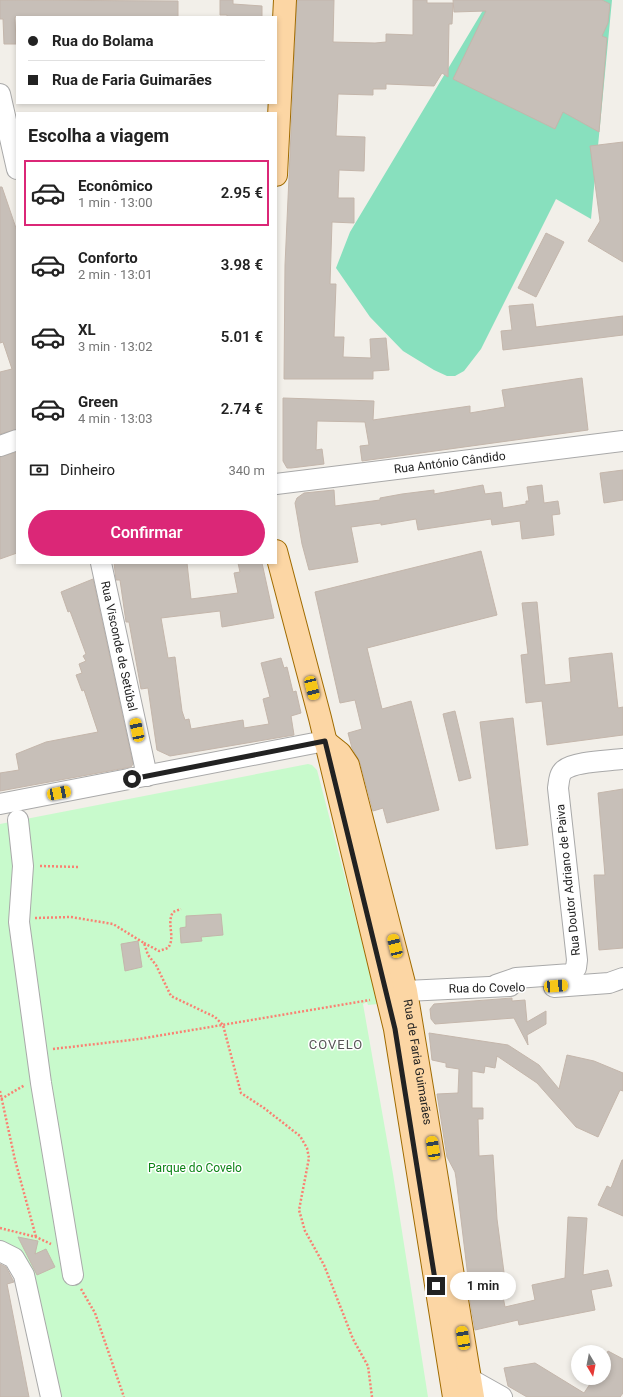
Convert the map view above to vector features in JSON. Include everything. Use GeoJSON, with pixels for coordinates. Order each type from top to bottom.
{"type":"FeatureCollection","features":[{"type":"Feature","properties":{"kind":"main road"},"geometry":{"type":"LineString","coordinates":[[272,16],[273,0]]}},
{"type":"Feature","properties":{"kind":"main road"},"geometry":{"type":"LineString","coordinates":[[277,155],[285,0]]}},
{"type":"Feature","properties":{"kind":"main road","name":"Rua de Faria Guimarães"},"geometry":{"type":"LineString","coordinates":[[277,554],[325,741],[395,1029],[454,1397]]}},
{"type":"Feature","properties":{"kind":"main road","name":"Rua de Faria Guimarães"},"geometry":{"type":"LineString","coordinates":[[325,741],[340,753],[348,765],[406,991],[471,1388]]}},
{"type":"Feature","properties":{"kind":"street"},"geometry":{"type":"LineString","coordinates":[[0,94],[16,165]]}},
{"type":"Feature","properties":{"kind":"street"},"geometry":{"type":"LineString","coordinates":[[0,446],[16,440]]}},
{"type":"Feature","properties":{"kind":"street","name":"Rua António Cândido"},"geometry":{"type":"LineString","coordinates":[[277,484],[623,441]]}},
{"type":"Feature","properties":{"kind":"street","name":"Rua Visconde de Setúbal"},"geometry":{"type":"LineString","coordinates":[[101,564],[147,776]]}},
{"type":"Feature","properties":{"kind":"street"},"geometry":{"type":"LineString","coordinates":[[0,804],[325,741]]}},
{"type":"Feature","properties":{"kind":"street","name":"Rua Doutor Adriano de Paiva"},"geometry":{"type":"LineString","coordinates":[[496,985],[516,978],[571,974],[576,968],[578,960],[558,788],[559,779],[563,771],[572,766],[623,759]]}},
{"type":"Feature","properties":{"kind":"street"},"geometry":{"type":"LineString","coordinates":[[18,820],[23,866],[19,922],[41,1083],[66,1242],[73,1275]]}},
{"type":"Feature","properties":{"kind":"street"},"geometry":{"type":"LineString","coordinates":[[376,948],[385,954],[396,985],[406,991]]}},
{"type":"Feature","properties":{"kind":"street","name":"Rua do Covelo"},"geometry":{"type":"LineString","coordinates":[[406,991],[496,985],[541,987],[609,982],[623,978]]}},
{"type":"Feature","properties":{"kind":"street"},"geometry":{"type":"LineString","coordinates":[[0,1251],[14,1258],[24,1275],[51,1397]]}},
{"type":"Feature","properties":{"kind":"street"},"geometry":{"type":"LineString","coordinates":[[471,1388],[502,1397]]}},
{"type":"Feature","properties":{"kind":"path"},"geometry":{"type":"LineString","coordinates":[[23,866],[80,867]]}},
{"type":"Feature","properties":{"kind":"path"},"geometry":{"type":"LineString","coordinates":[[19,922],[36,918],[71,917],[113,924],[159,951],[168,948],[172,938],[170,916],[172,912],[181,909]]}},
{"type":"Feature","properties":{"kind":"path"},"geometry":{"type":"LineString","coordinates":[[144,943],[148,955],[156,965],[171,996],[215,1017],[222,1024],[241,1093],[264,1108],[300,1136],[307,1148],[309,1158],[299,1210],[305,1231],[324,1265],[352,1339],[368,1366],[372,1397]]}},
{"type":"Feature","properties":{"kind":"path"},"geometry":{"type":"LineString","coordinates":[[37,1051],[139,1039],[373,999]]}},
{"type":"Feature","properties":{"kind":"path"},"geometry":{"type":"LineString","coordinates":[[1,1099],[23,1086],[41,1083]]}},
{"type":"Feature","properties":{"kind":"path"},"geometry":{"type":"LineString","coordinates":[[0,1091],[36,1237]]}},
{"type":"Feature","properties":{"kind":"path"},"geometry":{"type":"LineString","coordinates":[[0,1228],[36,1237],[51,1245],[66,1242]]}},
{"type":"Feature","properties":{"kind":"path"},"geometry":{"type":"LineString","coordinates":[[73,1275],[95,1313],[124,1397]]}},
{"type":"Feature","properties":{"kind":"green space"},"geometry":{"type":"Polygon","coordinates":[[[487,0],[612,0],[591,219],[556,199],[481,349],[464,371],[455,376],[447,376],[434,370],[403,351],[370,317],[336,268],[350,232],[482,12],[487,0]]]}},
{"type":"Feature","properties":{"kind":"green space","name":"Parque do Covelo"},"geometry":{"type":"Polygon","coordinates":[[[308,764],[312,765],[317,770],[378,1004],[368,1005],[367,1002],[363,1004],[393,1174],[428,1397],[58,1397],[35,1297],[0,1244],[0,824],[308,764]]]}},
{"type":"Feature","properties":{"kind":"building"},"geometry":{"type":"Polygon","coordinates":[[[0,0],[178,1],[178,16],[16,16],[16,44],[4,44],[3,19],[0,19],[0,0]]]}},
{"type":"Feature","properties":{"kind":"building"},"geometry":{"type":"Polygon","coordinates":[[[220,0],[233,0],[233,4],[262,6],[262,16],[220,15],[220,0]]]}},
{"type":"Feature","properties":{"kind":"building"},"geometry":{"type":"Polygon","coordinates":[[[297,0],[334,0],[333,42],[375,43],[386,42],[386,34],[413,35],[413,0],[427,0],[427,3],[453,3],[452,24],[449,24],[448,77],[442,73],[434,86],[386,84],[386,89],[373,89],[373,95],[338,94],[336,136],[365,137],[364,171],[339,170],[338,198],[354,198],[354,223],[332,222],[330,284],[336,284],[334,337],[344,337],[343,357],[371,358],[370,339],[386,338],[389,370],[373,371],[373,379],[284,379],[285,265],[297,0]]]}},
{"type":"Feature","properties":{"kind":"building"},"geometry":{"type":"Polygon","coordinates":[[[453,0],[602,0],[610,4],[608,23],[602,36],[607,38],[599,132],[563,112],[555,129],[453,79],[486,11],[454,12],[453,0]]]}},
{"type":"Feature","properties":{"kind":"building"},"geometry":{"type":"Polygon","coordinates":[[[623,142],[623,262],[588,241],[600,221],[590,146],[623,142]]]}},
{"type":"Feature","properties":{"kind":"building"},"geometry":{"type":"Polygon","coordinates":[[[0,187],[2,187],[16,228],[16,429],[0,434],[0,372],[12,369],[3,342],[0,343],[0,187]]]}},
{"type":"Feature","properties":{"kind":"building"},"geometry":{"type":"Polygon","coordinates":[[[546,233],[564,242],[536,297],[518,288],[546,233]]]}},
{"type":"Feature","properties":{"kind":"building"},"geometry":{"type":"Polygon","coordinates":[[[533,304],[536,327],[623,316],[623,335],[503,350],[501,331],[512,330],[509,306],[533,304]]]}},
{"type":"Feature","properties":{"kind":"building"},"geometry":{"type":"Polygon","coordinates":[[[582,378],[588,430],[362,461],[360,446],[369,445],[365,422],[317,421],[316,450],[322,449],[324,464],[287,468],[283,461],[283,398],[374,401],[373,420],[470,406],[470,413],[505,407],[502,390],[582,378]]]}},
{"type":"Feature","properties":{"kind":"building"},"geometry":{"type":"Polygon","coordinates":[[[16,452],[16,553],[0,559],[0,457],[16,452]]]}},
{"type":"Feature","properties":{"kind":"building"},"geometry":{"type":"Polygon","coordinates":[[[623,470],[623,500],[604,503],[600,473],[623,470]]]}},
{"type":"Feature","properties":{"kind":"building"},"geometry":{"type":"Polygon","coordinates":[[[483,485],[485,494],[501,492],[503,508],[526,504],[526,501],[529,501],[527,487],[542,485],[544,503],[558,501],[560,514],[552,515],[554,535],[522,539],[520,521],[492,525],[491,519],[418,530],[416,519],[381,525],[381,523],[351,527],[358,562],[309,570],[302,544],[295,503],[297,498],[304,493],[334,490],[335,506],[380,500],[380,498],[402,494],[434,490],[434,494],[483,485]]]}},
{"type":"Feature","properties":{"kind":"building"},"geometry":{"type":"Polygon","coordinates":[[[481,551],[497,615],[367,648],[382,709],[411,701],[439,810],[387,823],[383,808],[373,811],[360,762],[352,748],[348,733],[362,729],[355,700],[340,703],[315,592],[481,551]]]}},
{"type":"Feature","properties":{"kind":"building"},"geometry":{"type":"Polygon","coordinates":[[[114,564],[187,564],[191,599],[238,593],[234,573],[240,572],[238,564],[262,564],[274,618],[222,627],[220,611],[161,618],[168,658],[175,657],[182,711],[185,720],[189,719],[191,729],[243,720],[244,728],[269,724],[263,699],[270,697],[261,663],[281,658],[284,668],[287,667],[293,692],[296,691],[301,713],[291,716],[294,735],[170,756],[157,750],[148,688],[141,689],[129,622],[126,622],[120,580],[116,580],[114,564]]]}},
{"type":"Feature","properties":{"kind":"building"},"geometry":{"type":"Polygon","coordinates":[[[93,579],[133,764],[131,767],[0,791],[0,773],[19,770],[16,754],[46,742],[98,732],[84,690],[82,691],[76,675],[82,673],[79,664],[86,661],[83,656],[86,654],[70,611],[68,612],[61,592],[93,579]]]}},
{"type":"Feature","properties":{"kind":"building"},"geometry":{"type":"Polygon","coordinates":[[[537,602],[545,685],[571,682],[569,658],[612,653],[618,708],[623,707],[623,735],[547,745],[542,701],[526,703],[521,655],[528,654],[522,603],[537,602]]]}},
{"type":"Feature","properties":{"kind":"building"},"geometry":{"type":"Polygon","coordinates":[[[455,711],[471,778],[459,781],[443,714],[455,711]]]}},
{"type":"Feature","properties":{"kind":"building"},"geometry":{"type":"Polygon","coordinates":[[[513,718],[528,845],[496,849],[480,722],[513,718]]]}},
{"type":"Feature","properties":{"kind":"building"},"geometry":{"type":"Polygon","coordinates":[[[623,789],[623,948],[599,950],[594,875],[605,875],[598,793],[623,789]]]}},
{"type":"Feature","properties":{"kind":"building"},"geometry":{"type":"Polygon","coordinates":[[[221,914],[223,935],[201,937],[202,941],[181,943],[180,928],[186,927],[186,916],[221,914]]]}},
{"type":"Feature","properties":{"kind":"building"},"geometry":{"type":"Polygon","coordinates":[[[138,941],[142,967],[125,971],[121,944],[138,941]]]}},
{"type":"Feature","properties":{"kind":"building"},"geometry":{"type":"Polygon","coordinates":[[[512,998],[512,1001],[525,1000],[527,1022],[546,1011],[546,1024],[527,1035],[528,1045],[514,1018],[435,1024],[431,1019],[430,1009],[434,1004],[512,998]]]}},
{"type":"Feature","properties":{"kind":"building"},"geometry":{"type":"Polygon","coordinates":[[[429,1033],[508,1045],[539,1065],[559,1089],[567,1055],[594,1061],[623,1073],[623,1091],[620,1090],[598,1137],[576,1127],[537,1083],[497,1056],[495,1068],[485,1066],[484,1073],[472,1071],[472,1108],[483,1108],[483,1119],[478,1119],[479,1156],[493,1155],[497,1219],[505,1280],[500,1281],[505,1307],[535,1300],[532,1285],[565,1278],[568,1217],[587,1218],[583,1275],[608,1270],[612,1286],[591,1290],[595,1310],[519,1325],[518,1320],[475,1330],[466,1278],[468,1277],[456,1178],[455,1172],[447,1157],[437,1094],[458,1093],[459,1069],[446,1067],[446,1063],[432,1060],[429,1033]]]}},
{"type":"Feature","properties":{"kind":"building"},"geometry":{"type":"Polygon","coordinates":[[[622,1160],[623,1216],[598,1205],[607,1186],[611,1188],[622,1160]]]}},
{"type":"Feature","properties":{"kind":"building"},"geometry":{"type":"Polygon","coordinates":[[[18,1237],[38,1241],[35,1254],[46,1249],[55,1267],[37,1275],[18,1237]]]}},
{"type":"Feature","properties":{"kind":"building"},"geometry":{"type":"Polygon","coordinates":[[[0,1264],[6,1267],[14,1282],[7,1284],[29,1397],[0,1397],[0,1264]]]}},
{"type":"Feature","properties":{"kind":"building"},"geometry":{"type":"Polygon","coordinates":[[[611,1353],[623,1359],[623,1393],[620,1397],[527,1397],[508,1386],[504,1368],[535,1363],[584,1393],[589,1385],[611,1385],[611,1353]]]}},
{"type":"Feature","properties":{"kind":"district","name":"COVELO"},"geometry":{"type":"Point","coordinates":[336,1044]}},
{"type":"Feature","properties":{"kind":"route"},"geometry":{"type":"LineString","coordinates":[[132,779],[325,741],[395,1029],[436,1286]]}}]}
